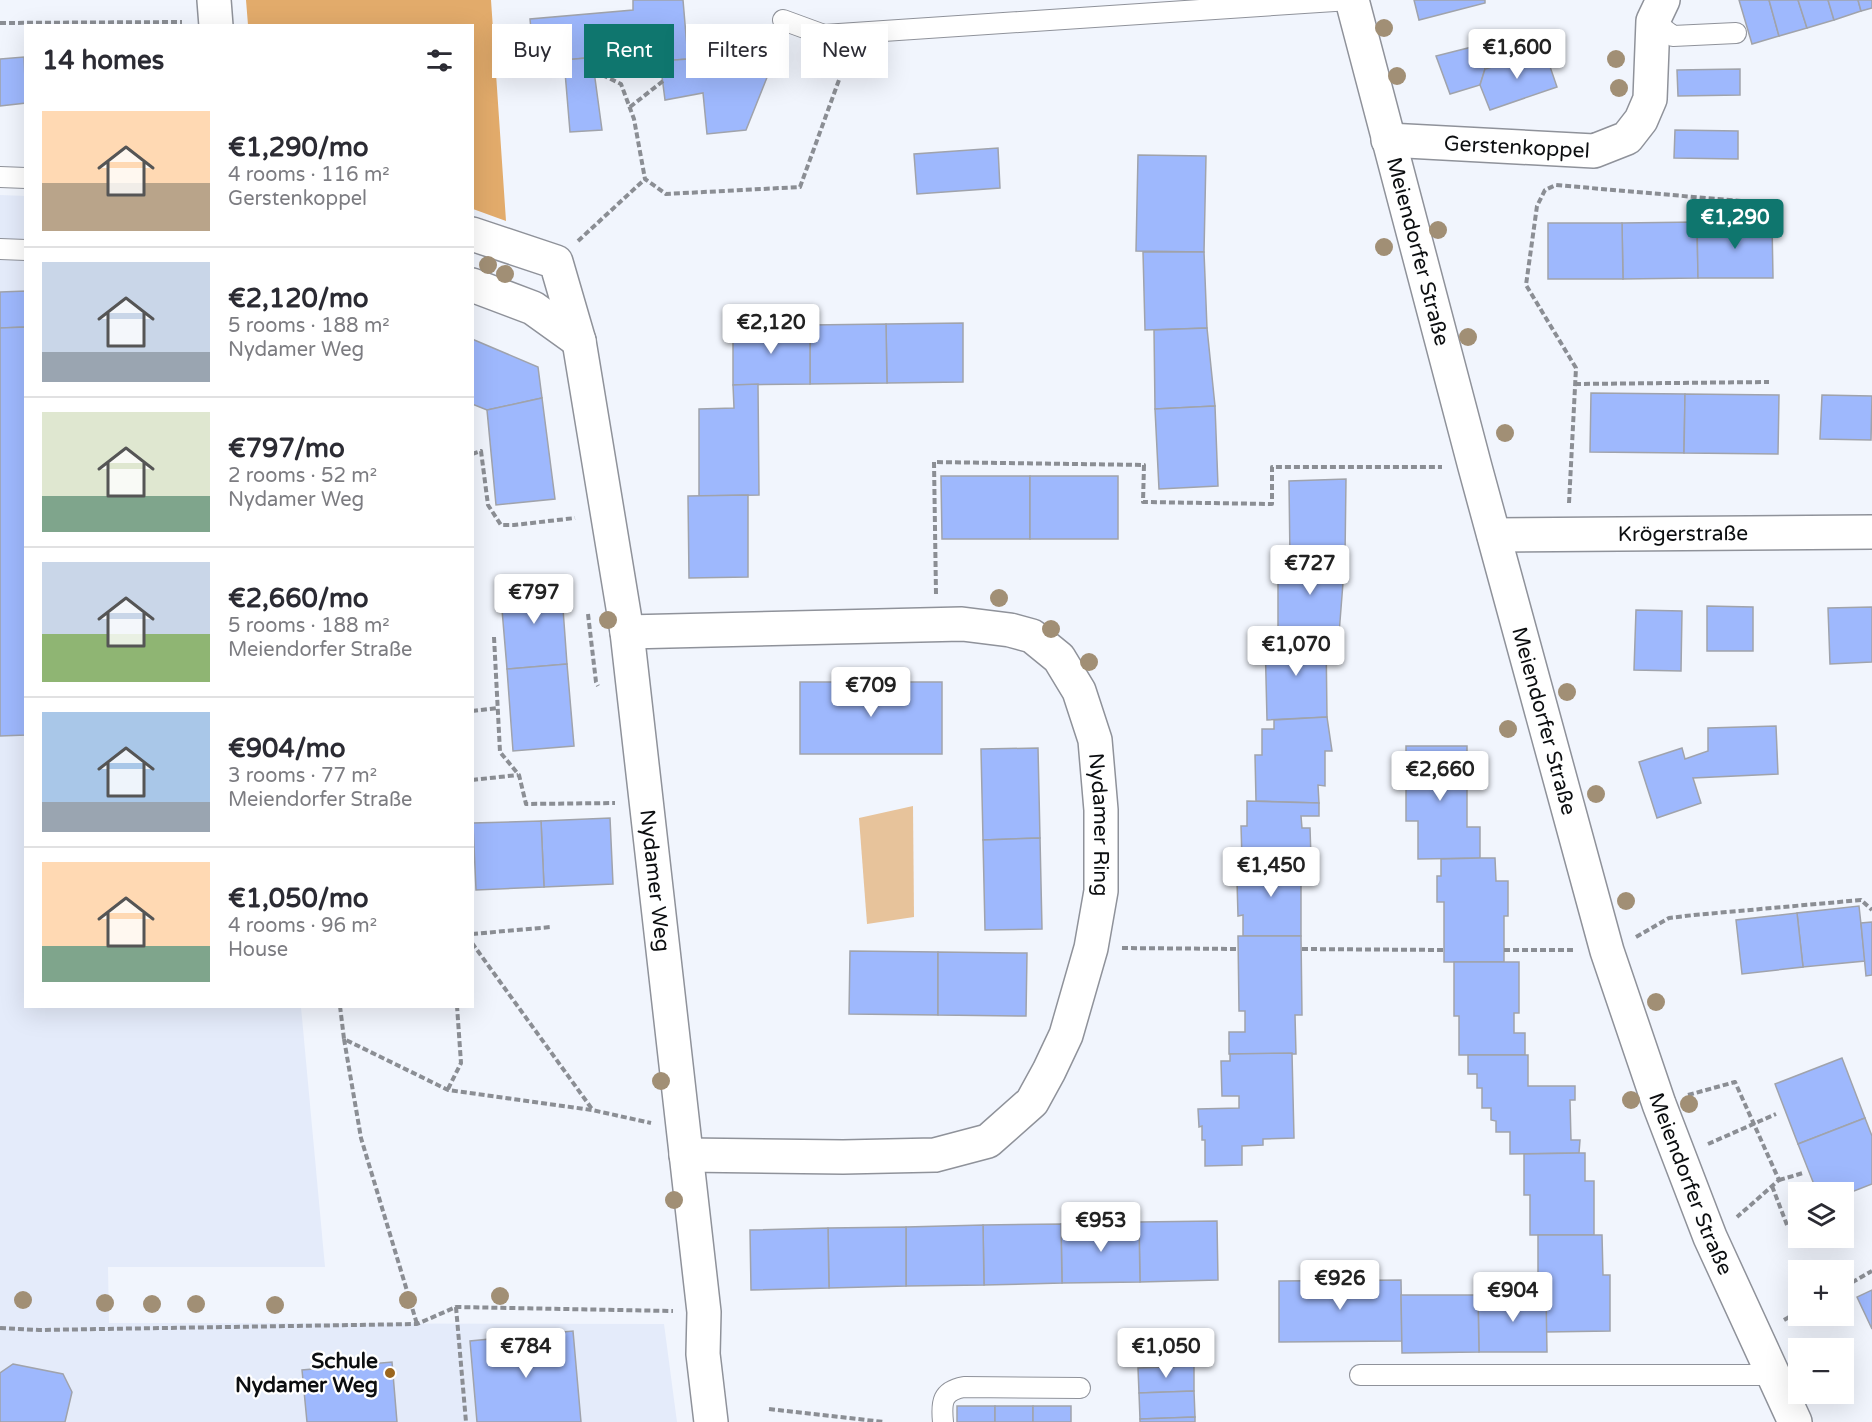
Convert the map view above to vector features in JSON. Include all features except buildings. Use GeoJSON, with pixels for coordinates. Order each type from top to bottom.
{"type":"FeatureCollection","features":[{"type":"Feature","properties":{"kind":"street","name":"Meiendorfer Straße"},"geometry":{"type":"LineString","coordinates":[[1351,0],[1607,951],[1659,1104],[1710,1237],[1795,1422]]}},
{"type":"Feature","properties":{"kind":"street","name":"Gerstenkoppel"},"geometry":{"type":"LineString","coordinates":[[1388,140],[1594,151],[1628,138],[1641,120],[1650,99],[1652,7]]}},
{"type":"Feature","properties":{"kind":"street"},"geometry":{"type":"LineString","coordinates":[[474,235],[555,261]]}},
{"type":"Feature","properties":{"kind":"street","name":"Nydamer Weg"},"geometry":{"type":"LineString","coordinates":[[555,261],[579,341],[627,632],[704,1312],[703,1354],[711,1422]]}},
{"type":"Feature","properties":{"kind":"street"},"geometry":{"type":"LineString","coordinates":[[474,286],[533,308],[579,341]]}},
{"type":"Feature","properties":{"kind":"street","name":"Krögerstraße"},"geometry":{"type":"LineString","coordinates":[[1494,535],[1872,532]]}},
{"type":"Feature","properties":{"kind":"street","name":"Nydamer Ring"},"geometry":{"type":"LineString","coordinates":[[627,632],[962,624],[1010,630],[1032,636],[1059,658],[1079,691],[1095,740],[1101,810],[1101,891],[1091,948],[1066,1035],[1032,1102],[988,1141],[935,1155],[843,1157],[686,1155]]}},
{"type":"Feature","properties":{"kind":"lane"},"geometry":{"type":"LineString","coordinates":[[783,20],[824,34],[1351,0]]}},
{"type":"Feature","properties":{"kind":"lane"},"geometry":{"type":"LineString","coordinates":[[1652,7],[1673,36],[1736,33]]}},
{"type":"Feature","properties":{"kind":"lane"},"geometry":{"type":"LineString","coordinates":[[0,177],[24,178]]}},
{"type":"Feature","properties":{"kind":"lane"},"geometry":{"type":"LineString","coordinates":[[0,249],[24,250]]}},
{"type":"Feature","properties":{"kind":"lane"},"geometry":{"type":"LineString","coordinates":[[1360,1375],[1773,1375]]}},
{"type":"Feature","properties":{"kind":"lane"},"geometry":{"type":"LineString","coordinates":[[943,1422],[943,1400],[953,1389],[964,1387],[1080,1388]]}},
{"type":"Feature","properties":{"kind":"path"},"geometry":{"type":"LineString","coordinates":[[0,23],[215,16]]}},
{"type":"Feature","properties":{"kind":"path"},"geometry":{"type":"LineString","coordinates":[[609,78],[621,84],[630,107],[645,179],[666,194],[800,187],[839,78]]}},
{"type":"Feature","properties":{"kind":"path"},"geometry":{"type":"LineString","coordinates":[[630,107],[663,81]]}},
{"type":"Feature","properties":{"kind":"path"},"geometry":{"type":"LineString","coordinates":[[555,261],[645,179]]}},
{"type":"Feature","properties":{"kind":"path"},"geometry":{"type":"LineString","coordinates":[[1567,534],[1576,368],[1526,285],[1537,206],[1545,190],[1556,185],[1741,201]]}},
{"type":"Feature","properties":{"kind":"path"},"geometry":{"type":"LineString","coordinates":[[1575,384],[1769,382]]}},
{"type":"Feature","properties":{"kind":"path"},"geometry":{"type":"LineString","coordinates":[[474,453],[481,451],[488,505],[501,525],[582,517]]}},
{"type":"Feature","properties":{"kind":"path"},"geometry":{"type":"LineString","coordinates":[[936,625],[934,462],[1144,465],[1143,502],[1272,504],[1272,467],[1475,467]]}},
{"type":"Feature","properties":{"kind":"path"},"geometry":{"type":"LineString","coordinates":[[588,610],[596,682],[601,690]]}},
{"type":"Feature","properties":{"kind":"path"},"geometry":{"type":"LineString","coordinates":[[494,637],[500,752],[519,775],[526,804],[625,802]]}},
{"type":"Feature","properties":{"kind":"path"},"geometry":{"type":"LineString","coordinates":[[474,711],[498,708]]}},
{"type":"Feature","properties":{"kind":"path"},"geometry":{"type":"LineString","coordinates":[[474,780],[519,775]]}},
{"type":"Feature","properties":{"kind":"path"},"geometry":{"type":"LineString","coordinates":[[1504,950],[1607,951],[1669,918],[1861,900],[1872,910]]}},
{"type":"Feature","properties":{"kind":"path"},"geometry":{"type":"LineString","coordinates":[[474,934],[551,927]]}},
{"type":"Feature","properties":{"kind":"path"},"geometry":{"type":"LineString","coordinates":[[474,946],[592,1110]]}},
{"type":"Feature","properties":{"kind":"path"},"geometry":{"type":"LineString","coordinates":[[1091,948],[1239,949]]}},
{"type":"Feature","properties":{"kind":"path"},"geometry":{"type":"LineString","coordinates":[[1302,949],[1444,950]]}},
{"type":"Feature","properties":{"kind":"path"},"geometry":{"type":"LineString","coordinates":[[340,1008],[360,1138],[417,1324]]}},
{"type":"Feature","properties":{"kind":"path"},"geometry":{"type":"LineString","coordinates":[[448,1090],[461,1064],[457,1008]]}},
{"type":"Feature","properties":{"kind":"path"},"geometry":{"type":"LineString","coordinates":[[344,1039],[448,1090],[592,1110],[655,1124]]}},
{"type":"Feature","properties":{"kind":"path"},"geometry":{"type":"LineString","coordinates":[[1659,1104],[1735,1082],[1779,1180]]}},
{"type":"Feature","properties":{"kind":"path"},"geometry":{"type":"LineString","coordinates":[[1679,1156],[1776,1114]]}},
{"type":"Feature","properties":{"kind":"path"},"geometry":{"type":"LineString","coordinates":[[1710,1237],[1779,1180],[1803,1173]]}},
{"type":"Feature","properties":{"kind":"path"},"geometry":{"type":"LineString","coordinates":[[1772,1186],[1787,1225]]}},
{"type":"Feature","properties":{"kind":"path"},"geometry":{"type":"LineString","coordinates":[[1854,1281],[1872,1271]]}},
{"type":"Feature","properties":{"kind":"path"},"geometry":{"type":"LineString","coordinates":[[456,1308],[466,1422]]}},
{"type":"Feature","properties":{"kind":"path"},"geometry":{"type":"LineString","coordinates":[[0,1328],[39,1330],[197,1329],[417,1324],[456,1308],[704,1312]]}},
{"type":"Feature","properties":{"kind":"path"},"geometry":{"type":"LineString","coordinates":[[769,1409],[884,1422]]}},
{"type":"Feature","properties":{"kind":"shaded area"},"geometry":{"type":"Polygon","coordinates":[[[246,0],[491,0],[492,78],[496,78],[506,221],[474,209],[474,24],[248,24],[246,0]]]}},
{"type":"Feature","properties":{"kind":"shaded area"},"geometry":{"type":"Polygon","coordinates":[[[0,195],[24,196],[24,1008],[301,1008],[325,1267],[108,1267],[109,1323],[664,1324],[677,1422],[0,1422],[0,195]]]}},
{"type":"Feature","properties":{"kind":"shaded area"},"geometry":{"type":"Polygon","coordinates":[[[913,806],[914,917],[867,924],[859,818],[913,806]]]}},
{"type":"Feature","properties":{"kind":"place","name":"Schule Nydamer Weg"},"geometry":{"type":"Point","coordinates":[390,1373]}}]}
